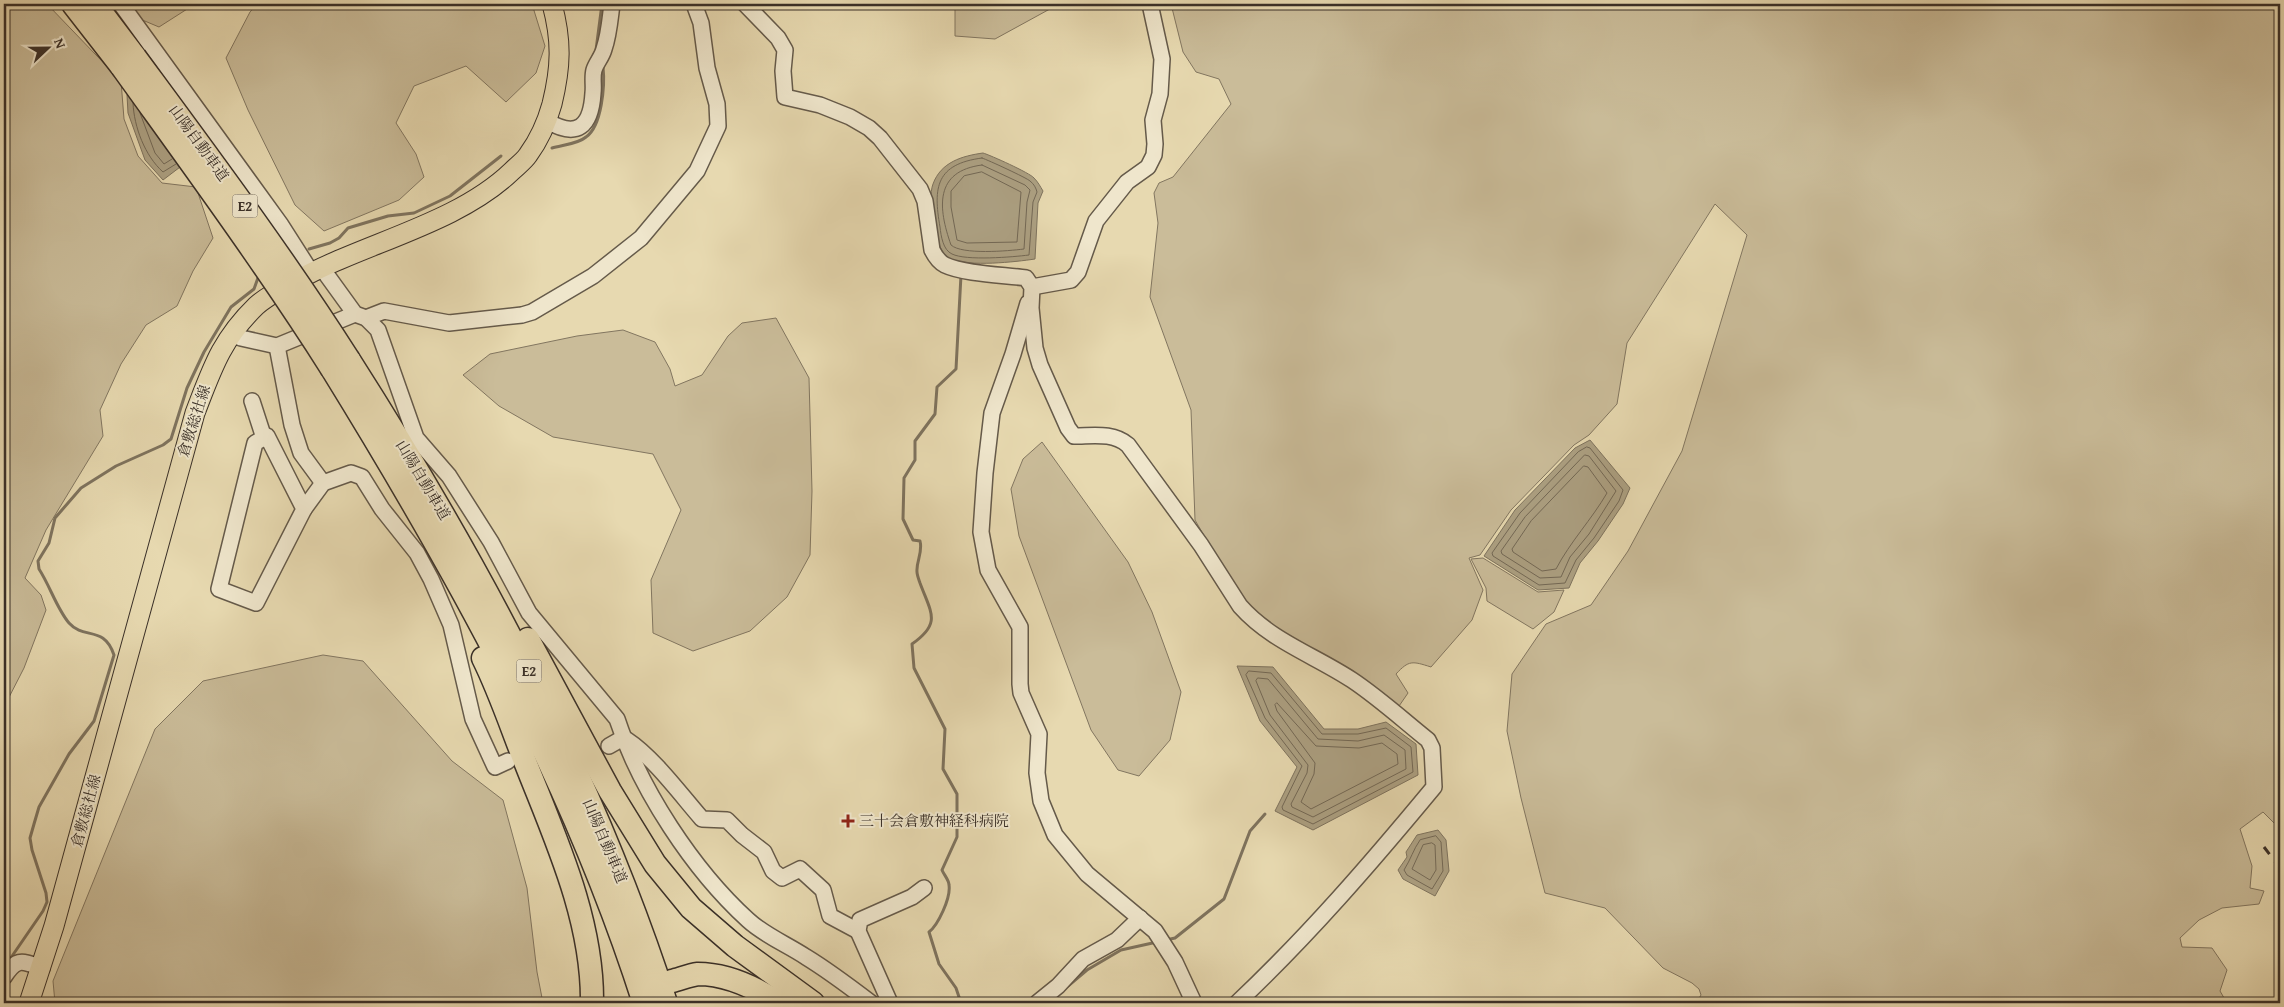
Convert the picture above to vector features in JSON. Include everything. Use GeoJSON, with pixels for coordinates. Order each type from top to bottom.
{"type":"FeatureCollection","features":[{"type":"Feature","properties":{"kind":"highway","name":"山陽自動車道"},"geometry":{"type":"LineString","coordinates":[[73,4],[128,62],[255,220],[312,301],[340,364],[385,435],[476,570],[561,738],[602,831],[630,901],[666,1003]]}},
{"type":"Feature","properties":{"kind":"highway","name":"山陽自動車道"},"geometry":{"type":"LineString","coordinates":[[95,4],[128,62]]}},
{"type":"Feature","properties":{"kind":"highway","name":"山陽自動車道"},"geometry":{"type":"LineString","coordinates":[[385,435],[542,745],[614,917],[644,1003]]}},
{"type":"Feature","properties":{"kind":"highway"},"geometry":{"type":"LineString","coordinates":[[385,435],[487,666],[555,838],[585,935],[592,972],[592,1003]]}},
{"type":"Feature","properties":{"kind":"highway"},"geometry":{"type":"LineString","coordinates":[[385,435],[473,545],[547,672],[610,791],[655,864],[691,908],[735,946],[813,1003]]}},
{"type":"Feature","properties":{"kind":"highway"},"geometry":{"type":"LineString","coordinates":[[672,981],[697,974],[716,976],[734,980],[764,993],[779,1003]]}},
{"type":"Feature","properties":{"kind":"main road","name":"倉敷総社線"},"geometry":{"type":"LineString","coordinates":[[29,1003],[42,968],[195,413],[218,354],[231,334],[257,305],[316,270],[446,214],[500,183],[527,156],[547,121],[561,58],[558,28],[552,4]]}},
{"type":"Feature","properties":{"kind":"street"},"geometry":{"type":"LineString","coordinates":[[121,4],[281,226],[316,270],[360,316],[378,330],[416,438],[449,476],[492,542],[529,613],[617,718],[623,738],[649,790],[695,864],[749,922],[827,969],[871,1003]]}},
{"type":"Feature","properties":{"kind":"street"},"geometry":{"type":"LineString","coordinates":[[547,121],[560,128],[569,130],[585,124],[590,115],[594,70],[604,50],[612,4]]}},
{"type":"Feature","properties":{"kind":"street"},"geometry":{"type":"LineString","coordinates":[[231,334],[276,346],[360,316],[384,312],[449,323],[522,315],[532,312],[593,276],[641,238],[697,171],[718,126],[717,104],[706,68],[700,23],[694,4]]}},
{"type":"Feature","properties":{"kind":"street"},"geometry":{"type":"LineString","coordinates":[[745,4],[778,38],[785,50],[783,71],[785,97],[820,105],[850,117],[869,128],[880,138],[920,189],[925,201],[932,250],[936,257],[944,264],[955,268],[1026,278],[1032,287],[1031,308],[1035,348],[1040,365],[1074,436],[1112,436],[1121,439],[1128,445],[1201,546],[1240,606],[1253,621],[1269,633],[1352,680],[1428,740],[1432,748],[1434,787],[1355,882],[1276,967],[1237,1003]]}},
{"type":"Feature","properties":{"kind":"street"},"geometry":{"type":"LineString","coordinates":[[1032,287],[1071,280],[1078,272],[1096,220],[1128,182],[1148,166],[1154,154],[1153,120],[1160,94],[1162,60],[1150,4]]}},
{"type":"Feature","properties":{"kind":"street"},"geometry":{"type":"LineString","coordinates":[[1032,287],[1013,354],[992,413],[984,483],[982,532],[984,556],[994,582],[1020,627],[1020,684],[1039,734],[1037,772],[1041,802],[1055,835],[1087,874],[1140,918],[1163,942],[1175,962],[1194,1003]]}},
{"type":"Feature","properties":{"kind":"street"},"geometry":{"type":"LineString","coordinates":[[276,346],[292,425],[301,453],[323,483]]}},
{"type":"Feature","properties":{"kind":"street"},"geometry":{"type":"LineString","coordinates":[[252,401],[264,438]]}},
{"type":"Feature","properties":{"kind":"street"},"geometry":{"type":"LineString","coordinates":[[304,509],[267,436],[255,443],[219,589],[256,603],[304,509],[323,483],[351,473],[362,476],[382,509],[417,553],[451,625],[472,719],[495,767],[508,761]]}},
{"type":"Feature","properties":{"kind":"street"},"geometry":{"type":"LineString","coordinates":[[609,746],[623,738]]}},
{"type":"Feature","properties":{"kind":"street"},"geometry":{"type":"LineString","coordinates":[[623,738],[635,746],[702,819],[727,820],[742,836],[764,852],[772,871],[782,878],[800,869],[823,890],[830,916],[858,931]]}},
{"type":"Feature","properties":{"kind":"street"},"geometry":{"type":"LineString","coordinates":[[890,1003],[858,931],[860,920],[912,897],[924,888]]}},
{"type":"Feature","properties":{"kind":"street"},"geometry":{"type":"LineString","coordinates":[[1037,1003],[1058,986],[1083,959],[1112,944],[1140,918]]}},
{"type":"Feature","properties":{"kind":"street"},"geometry":{"type":"LineString","coordinates":[[4,977],[12,964],[18,962],[42,968]]}},
{"type":"Feature","properties":{"kind":"shaded area"},"geometry":{"type":"Polygon","coordinates":[[[4,4],[47,4],[121,81],[124,119],[138,156],[162,183],[196,187],[213,238],[193,271],[177,306],[146,325],[121,364],[100,410],[103,436],[46,530],[25,578],[41,595],[46,610],[24,668],[4,707],[4,4]]]}},
{"type":"Feature","properties":{"kind":"shaded area"},"geometry":{"type":"Polygon","coordinates":[[[131,4],[195,4],[159,27],[140,19],[131,4]]]}},
{"type":"Feature","properties":{"kind":"shaded area"},"geometry":{"type":"Polygon","coordinates":[[[257,4],[532,4],[545,46],[536,73],[506,102],[466,66],[414,86],[396,123],[416,154],[424,177],[399,200],[324,231],[295,205],[248,110],[226,58],[250,12],[257,4]]]}},
{"type":"Feature","properties":{"kind":"shaded area"},"geometry":{"type":"Polygon","coordinates":[[[955,4],[1059,4],[995,39],[955,36],[955,4]]]}},
{"type":"Feature","properties":{"kind":"shaded area"},"geometry":{"type":"Polygon","coordinates":[[[1171,4],[2280,4],[2280,829],[2263,812],[2240,829],[2252,866],[2250,888],[2264,891],[2259,904],[2222,908],[2199,920],[2180,938],[2182,947],[2212,948],[2227,970],[2220,991],[2227,1003],[1696,1003],[1701,995],[1699,989],[1692,983],[1663,968],[1605,908],[1545,893],[1521,798],[1507,731],[1512,674],[1546,624],[1591,605],[1628,551],[1682,451],[1747,235],[1715,204],[1627,343],[1617,404],[1589,435],[1574,445],[1511,510],[1480,555],[1469,558],[1483,590],[1472,620],[1431,667],[1411,663],[1404,666],[1396,674],[1408,693],[1397,709],[1271,628],[1242,601],[1195,520],[1191,410],[1150,297],[1158,223],[1154,193],[1159,183],[1173,177],[1231,104],[1219,79],[1196,72],[1183,52],[1171,4]]]}},
{"type":"Feature","properties":{"kind":"shaded area"},"geometry":{"type":"Polygon","coordinates":[[[776,318],[809,378],[812,491],[810,555],[787,597],[750,631],[693,651],[653,633],[651,580],[681,510],[653,454],[553,437],[499,406],[463,375],[490,354],[577,336],[623,330],[655,342],[670,369],[675,386],[702,375],[728,336],[742,323],[776,318]]]}},
{"type":"Feature","properties":{"kind":"shaded area"},"geometry":{"type":"Polygon","coordinates":[[[1042,442],[1128,562],[1152,612],[1181,692],[1170,740],[1139,776],[1118,770],[1091,730],[1019,536],[1011,489],[1023,459],[1042,442]]]}},
{"type":"Feature","properties":{"kind":"shaded area"},"geometry":{"type":"Polygon","coordinates":[[[1483,558],[1538,592],[1564,590],[1554,612],[1533,629],[1487,601],[1486,588],[1471,559],[1483,558]]]}},
{"type":"Feature","properties":{"kind":"shaded area"},"geometry":{"type":"Polygon","coordinates":[[[323,655],[363,661],[452,761],[503,800],[527,888],[537,972],[543,1003],[55,1003],[53,981],[155,729],[203,681],[323,655]]]}},
{"type":"Feature","properties":{"kind":"water"},"geometry":{"type":"Polygon","coordinates":[[[152,57],[213,142],[163,180],[145,160],[128,113],[127,95],[152,57]]]}},
{"type":"Feature","properties":{"kind":"water"},"geometry":{"type":"Polygon","coordinates":[[[983,153],[1010,164],[1031,176],[1037,181],[1043,191],[1038,203],[1035,259],[969,263],[951,259],[945,255],[940,247],[933,225],[931,191],[933,184],[941,170],[953,161],[983,153]]]}},
{"type":"Feature","properties":{"kind":"water"},"geometry":{"type":"Polygon","coordinates":[[[1590,440],[1630,488],[1623,504],[1598,541],[1580,563],[1569,588],[1538,590],[1484,556],[1515,510],[1575,448],[1590,440]]]}},
{"type":"Feature","properties":{"kind":"water"},"geometry":{"type":"Polygon","coordinates":[[[1237,666],[1273,667],[1324,729],[1358,729],[1386,722],[1416,744],[1418,775],[1313,830],[1275,811],[1297,767],[1260,721],[1237,666]]]}},
{"type":"Feature","properties":{"kind":"water"},"geometry":{"type":"Polygon","coordinates":[[[1438,830],[1446,840],[1449,871],[1435,896],[1403,879],[1398,870],[1407,857],[1406,852],[1417,835],[1438,830]]]}},
{"type":"Feature","properties":{"kind":"waterway"},"geometry":{"type":"LineString","coordinates":[[596,50],[602,4]]}},
{"type":"Feature","properties":{"kind":"waterway"},"geometry":{"type":"LineString","coordinates":[[552,148],[579,141],[591,132],[596,124],[601,105],[603,67]]}},
{"type":"Feature","properties":{"kind":"waterway"},"geometry":{"type":"LineString","coordinates":[[309,249],[330,243],[339,238],[348,228],[388,216],[414,213],[450,196],[501,156]]}},
{"type":"Feature","properties":{"kind":"waterway"},"geometry":{"type":"LineString","coordinates":[[8,962],[43,911],[47,902],[30,838],[39,807],[69,754],[94,721],[114,655],[105,640],[99,636],[81,631],[69,623],[39,569],[38,561],[49,543],[55,518],[81,488],[116,466],[163,445],[171,439],[187,388],[204,352],[231,307],[254,289],[259,275]]}},
{"type":"Feature","properties":{"kind":"waterway"},"geometry":{"type":"LineString","coordinates":[[961,275],[956,369],[937,387],[935,414],[915,441],[915,460],[904,478],[903,519],[913,540],[920,541],[921,549],[917,573],[931,617],[931,623],[927,630],[912,644],[914,668],[945,729],[943,769],[957,794],[957,837],[942,870],[949,883],[948,897],[940,917],[929,932],[939,964],[956,988],[961,1003]]}},
{"type":"Feature","properties":{"kind":"waterway"},"geometry":{"type":"LineString","coordinates":[[1166,940],[1175,938],[1224,899],[1250,831],[1265,814]]}},
{"type":"Feature","properties":{"kind":"waterway"},"geometry":{"type":"LineString","coordinates":[[1068,986],[1087,970],[1121,950],[1157,942]]}},
{"type":"Feature","properties":{"kind":"railway"},"geometry":{"type":"LineString","coordinates":[[2264,847],[2280,868]]}},
{"type":"Feature","properties":{"kind":"place","name":"三十会倉敷神経科病院"},"geometry":{"type":"Point","coordinates":[848,821]}}]}
